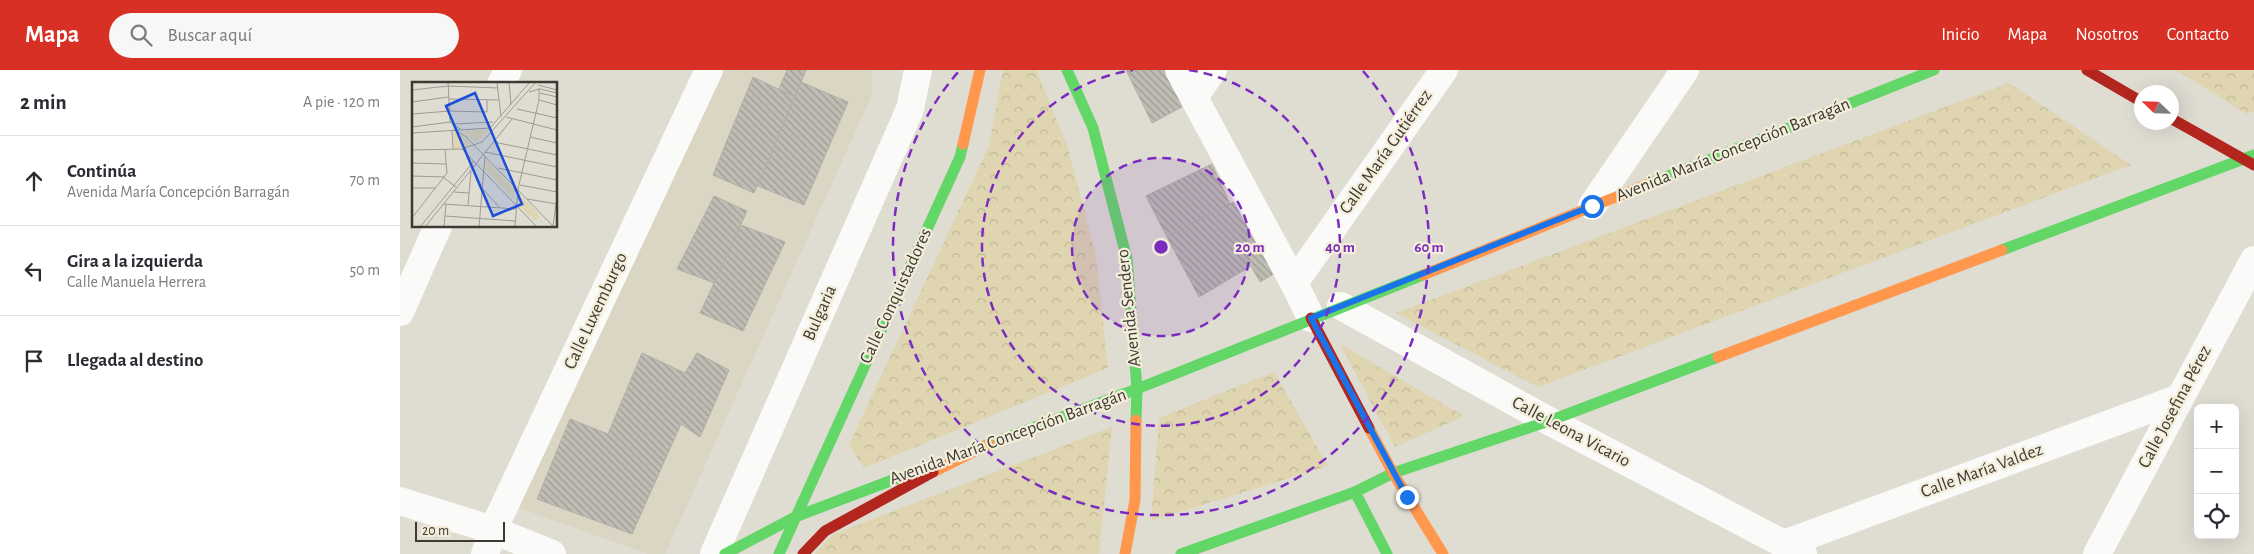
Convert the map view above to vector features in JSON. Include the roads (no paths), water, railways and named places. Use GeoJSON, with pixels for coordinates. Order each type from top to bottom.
{"type":"FeatureCollection","features":[{"type":"Feature","properties":{"kind":"street"},"geometry":{"type":"LineString","coordinates":[[502,82],[508,70]]}},
{"type":"Feature","properties":{"kind":"street","name":"Calle Luxemburgo"},"geometry":{"type":"LineString","coordinates":[[489,542],[709,70]]}},
{"type":"Feature","properties":{"kind":"street","name":"Bulgaria"},"geometry":{"type":"LineString","coordinates":[[714,554],[910,109],[918,70]]}},
{"type":"Feature","properties":{"kind":"street","name":"Calle Conquistadores"},"geometry":{"type":"LineString","coordinates":[[779,554],[960,157],[980,70]]}},
{"type":"Feature","properties":{"kind":"street","name":"Avenida Sendero"},"geometry":{"type":"LineString","coordinates":[[1067,70],[1092,128],[1127,259],[1137,388],[1135,500],[1125,554]]}},
{"type":"Feature","properties":{"kind":"street"},"geometry":{"type":"LineString","coordinates":[[1180,70],[1393,473],[1443,554]]}},
{"type":"Feature","properties":{"kind":"street"},"geometry":{"type":"LineString","coordinates":[[1194,97],[1213,70]]}},
{"type":"Feature","properties":{"kind":"street","name":"Calle María Gutiérrez"},"geometry":{"type":"LineString","coordinates":[[1294,283],[1444,70]]}},
{"type":"Feature","properties":{"kind":"street"},"geometry":{"type":"LineString","coordinates":[[1592,206],[1685,70]]}},
{"type":"Feature","properties":{"kind":"street","name":"Avenida María Concepción Barragán"},"geometry":{"type":"LineString","coordinates":[[725,554],[795,517],[1137,388],[1934,70]]}},
{"type":"Feature","properties":{"kind":"street"},"geometry":{"type":"LineString","coordinates":[[2087,70],[2134,97]]}},
{"type":"Feature","properties":{"kind":"street"},"geometry":{"type":"LineString","coordinates":[[2179,123],[2251,160]]}},
{"type":"Feature","properties":{"kind":"street"},"geometry":{"type":"LineString","coordinates":[[1181,554],[1355,492],[1393,473],[1549,422],[2251,160]]}},
{"type":"Feature","properties":{"kind":"street"},"geometry":{"type":"LineString","coordinates":[[400,312],[437,228]]}},
{"type":"Feature","properties":{"kind":"street","name":"Calle Josefina Pérez"},"geometry":{"type":"LineString","coordinates":[[2097,554],[2254,260]]}},
{"type":"Feature","properties":{"kind":"street","name":"Calle Leona Vicario"},"geometry":{"type":"LineString","coordinates":[[1341,306],[1549,422],[1793,549]]}},
{"type":"Feature","properties":{"kind":"street","name":"Calle María Valdez"},"geometry":{"type":"LineString","coordinates":[[1793,549],[2180,398]]}},
{"type":"Feature","properties":{"kind":"street"},"geometry":{"type":"LineString","coordinates":[[803,554],[825,531],[888,495],[988,444]]}},
{"type":"Feature","properties":{"kind":"street"},"geometry":{"type":"LineString","coordinates":[[1355,492],[1387,554]]}},
{"type":"Feature","properties":{"kind":"street"},"geometry":{"type":"LineString","coordinates":[[400,501],[489,542],[552,554]]}}]}
